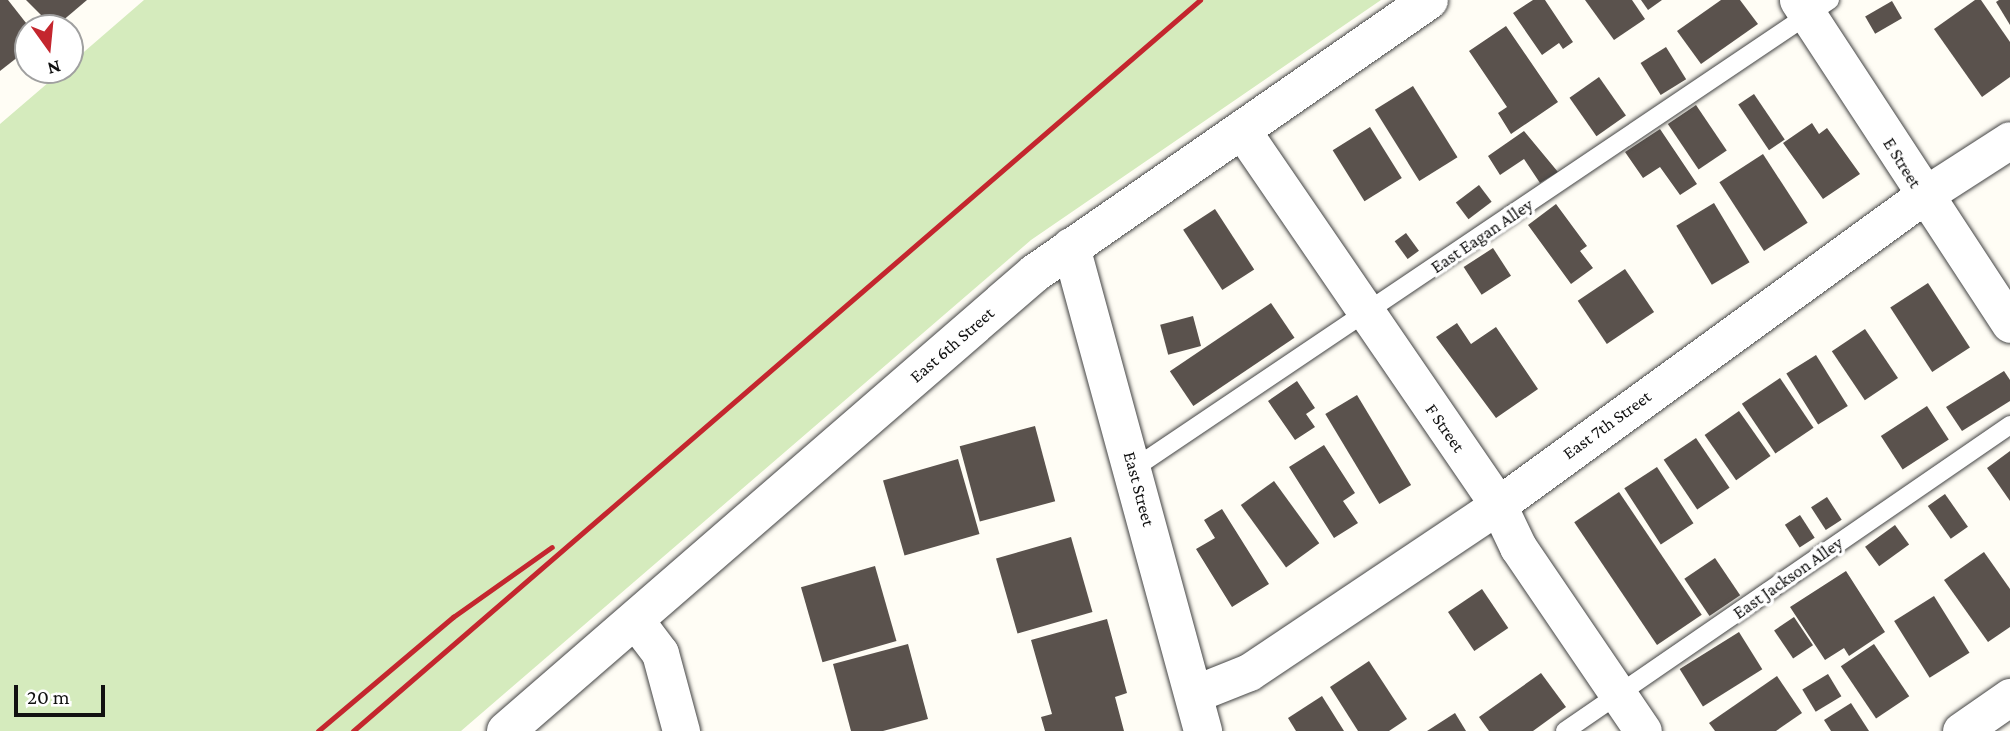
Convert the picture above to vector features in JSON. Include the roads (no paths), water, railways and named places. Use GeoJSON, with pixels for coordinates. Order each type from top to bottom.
{"type":"FeatureCollection","features":[{"type":"Feature","properties":{"kind":"street","name":"East 6th Street"},"geometry":{"type":"LineString","coordinates":[[506,731],[1035,273],[1429,0]]}},
{"type":"Feature","properties":{"kind":"street","name":"E Street"},"geometry":{"type":"LineString","coordinates":[[1812,5],[1923,196],[2010,324]]}},
{"type":"Feature","properties":{"kind":"street","name":"F Street"},"geometry":{"type":"LineString","coordinates":[[1241,129],[1498,505],[1518,547],[1643,731]]}},
{"type":"Feature","properties":{"kind":"street","name":"East 7th Street"},"geometry":{"type":"LineString","coordinates":[[1194,694],[1249,672],[1498,505],[1923,196],[2010,140]]}},
{"type":"Feature","properties":{"kind":"street","name":"East Street"},"geometry":{"type":"LineString","coordinates":[[1071,247],[1203,731]]}},
{"type":"Feature","properties":{"kind":"street"},"geometry":{"type":"LineString","coordinates":[[635,620],[660,653],[681,731]]}},
{"type":"Feature","properties":{"kind":"street"},"geometry":{"type":"LineString","coordinates":[[1961,731],[2010,697]]}},
{"type":"Feature","properties":{"kind":"lane","name":"East Eagan Alley"},"geometry":{"type":"LineString","coordinates":[[1133,469],[1367,314],[1812,5]]}},
{"type":"Feature","properties":{"kind":"lane","name":"East Jackson Alley"},"geometry":{"type":"LineString","coordinates":[[1565,731],[2010,425]]}},
{"type":"Feature","properties":{"kind":"railway"},"geometry":{"type":"LineString","coordinates":[[353,731],[1200,0]]}},
{"type":"Feature","properties":{"kind":"railway"},"geometry":{"type":"LineString","coordinates":[[318,731],[453,617],[552,547]]}}]}
